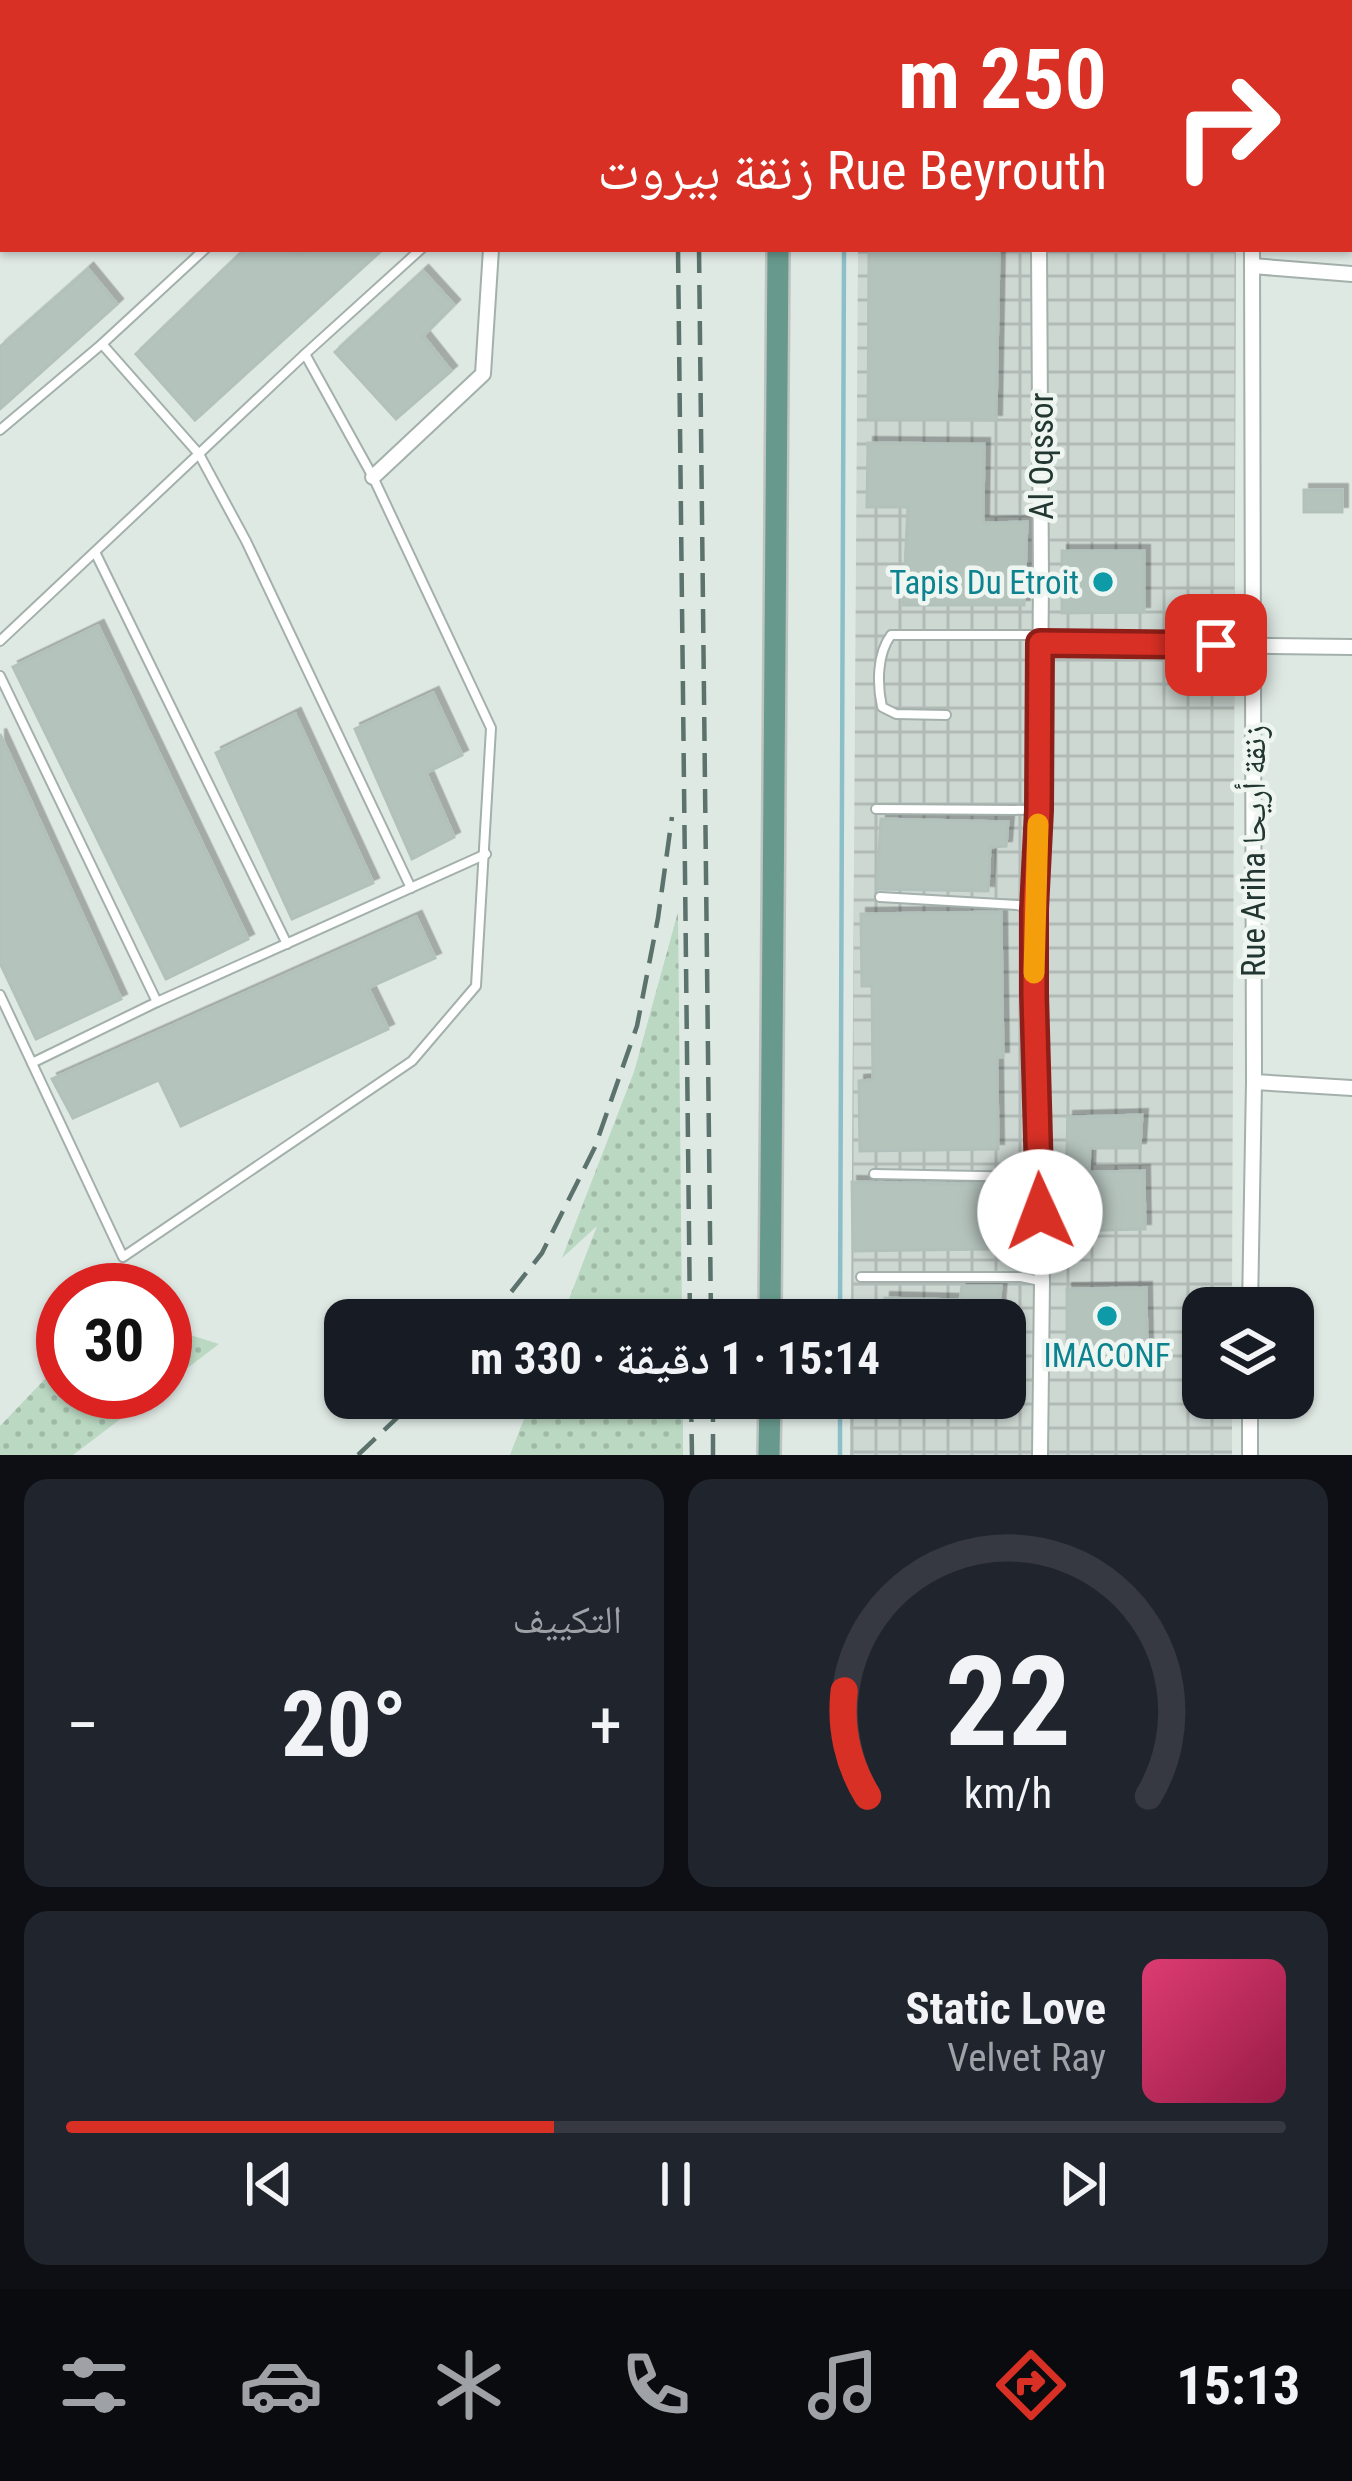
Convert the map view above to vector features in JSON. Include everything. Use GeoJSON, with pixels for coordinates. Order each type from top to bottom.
{"type":"FeatureCollection","features":[{"type":"Feature","properties":{"kind":"main road"},"geometry":{"type":"LineString","coordinates":[[770,1299],[778,252]]}},
{"type":"Feature","properties":{"kind":"main road"},"geometry":{"type":"LineString","coordinates":[[769,1455],[770,1419]]}},
{"type":"Feature","properties":{"kind":"street"},"geometry":{"type":"LineString","coordinates":[[373,477],[483,374],[490,252]]}},
{"type":"Feature","properties":{"kind":"street","name":"Al Oqssor"},"geometry":{"type":"LineString","coordinates":[[1039,252],[1034,1079],[1042,1281],[1040,1455]]}},
{"type":"Feature","properties":{"kind":"street","name":"Rue Ariha زنقة أريحا"},"geometry":{"type":"LineString","coordinates":[[1250,1287],[1252,252]]}},
{"type":"Feature","properties":{"kind":"street"},"geometry":{"type":"LineString","coordinates":[[1252,266],[1352,274]]}},
{"type":"Feature","properties":{"kind":"street"},"geometry":{"type":"LineString","coordinates":[[1040,639],[1352,646]]}},
{"type":"Feature","properties":{"kind":"street"},"geometry":{"type":"LineString","coordinates":[[1254,1082],[1352,1088]]}},
{"type":"Feature","properties":{"kind":"street"},"geometry":{"type":"LineString","coordinates":[[1250,1419],[1250,1455]]}},
{"type":"Feature","properties":{"kind":"lane"},"geometry":{"type":"LineString","coordinates":[[0,430],[203,252]]}},
{"type":"Feature","properties":{"kind":"lane"},"geometry":{"type":"LineString","coordinates":[[0,640],[418,252]]}},
{"type":"Feature","properties":{"kind":"lane"},"geometry":{"type":"LineString","coordinates":[[102,344],[199,454],[246,541],[411,888]]}},
{"type":"Feature","properties":{"kind":"lane"},"geometry":{"type":"LineString","coordinates":[[0,995],[123,1257],[412,1060],[476,986],[491,728],[373,477],[304,354]]}},
{"type":"Feature","properties":{"kind":"lane"},"geometry":{"type":"LineString","coordinates":[[95,552],[287,944]]}},
{"type":"Feature","properties":{"kind":"lane"},"geometry":{"type":"LineString","coordinates":[[946,715],[896,714],[882,707],[882,651],[891,635],[1040,639]]}},
{"type":"Feature","properties":{"kind":"lane"},"geometry":{"type":"LineString","coordinates":[[0,676],[157,1002]]}},
{"type":"Feature","properties":{"kind":"lane"},"geometry":{"type":"LineString","coordinates":[[876,809],[1039,810]]}},
{"type":"Feature","properties":{"kind":"lane"},"geometry":{"type":"LineString","coordinates":[[32,1063],[486,854]]}},
{"type":"Feature","properties":{"kind":"lane"},"geometry":{"type":"LineString","coordinates":[[880,897],[1034,909]]}},
{"type":"Feature","properties":{"kind":"lane"},"geometry":{"type":"LineString","coordinates":[[874,1174],[1038,1178]]}},
{"type":"Feature","properties":{"kind":"lane"},"geometry":{"type":"LineString","coordinates":[[861,1276],[1042,1281]]}},
{"type":"Feature","properties":{"kind":"shaded area"},"geometry":{"type":"Polygon","coordinates":[[[858,252],[1236,252],[1232,1287],[1182,1287],[1182,1419],[1232,1419],[1232,1455],[850,1455],[850,1419],[1026,1419],[1026,1299],[851,1299],[858,252]]]}},
{"type":"Feature","properties":{"kind":"green space"},"geometry":{"type":"Polygon","coordinates":[[[678,912],[682,1299],[569,1299],[597,1226],[562,1258],[634,1072],[678,912]]]}},
{"type":"Feature","properties":{"kind":"green space"},"geometry":{"type":"Polygon","coordinates":[[[192,1336],[219,1344],[192,1364],[192,1336]]]}},
{"type":"Feature","properties":{"kind":"green space"},"geometry":{"type":"Polygon","coordinates":[[[36,1388],[36,1419],[120,1419],[73,1455],[0,1455],[0,1426],[36,1388]]]}},
{"type":"Feature","properties":{"kind":"green space"},"geometry":{"type":"Polygon","coordinates":[[[524,1419],[683,1419],[683,1455],[510,1455],[524,1419]]]}},
{"type":"Feature","properties":{"kind":"building"},"geometry":{"type":"Polygon","coordinates":[[[242,252],[380,252],[195,420],[136,354],[242,252]]]}},
{"type":"Feature","properties":{"kind":"building"},"geometry":{"type":"Polygon","coordinates":[[[869,252],[999,253],[996,420],[868,419],[869,252]]]}},
{"type":"Feature","properties":{"kind":"building"},"geometry":{"type":"Polygon","coordinates":[[[88,269],[117,304],[0,409],[0,347],[88,269]]]}},
{"type":"Feature","properties":{"kind":"building"},"geometry":{"type":"Polygon","coordinates":[[[423,271],[454,305],[423,336],[451,371],[396,419],[335,352],[423,271]]]}},
{"type":"Feature","properties":{"kind":"building"},"geometry":{"type":"Polygon","coordinates":[[[868,443],[984,444],[983,523],[1027,522],[1024,605],[903,605],[908,507],[867,507],[868,443]]]}},
{"type":"Feature","properties":{"kind":"building"},"geometry":{"type":"Polygon","coordinates":[[[1304,490],[1342,490],[1342,512],[1304,512],[1304,490]]]}},
{"type":"Feature","properties":{"kind":"building","name":"Tapis Du Etroit"},"geometry":{"type":"Polygon","coordinates":[[[1062,551],[1144,551],[1144,612],[1062,613],[1062,551]]]}},
{"type":"Feature","properties":{"kind":"building"},"geometry":{"type":"Polygon","coordinates":[[[98,626],[248,939],[166,979],[13,667],[98,626]]]}},
{"type":"Feature","properties":{"kind":"building"},"geometry":{"type":"Polygon","coordinates":[[[433,693],[462,755],[426,773],[454,837],[412,859],[355,729],[433,693]]]}},
{"type":"Feature","properties":{"kind":"building"},"geometry":{"type":"Polygon","coordinates":[[[295,714],[373,883],[292,919],[216,753],[295,714]]]}},
{"type":"Feature","properties":{"kind":"building"},"geometry":{"type":"Polygon","coordinates":[[[0,734],[121,999],[36,1039],[0,963],[0,734]]]}},
{"type":"Feature","properties":{"kind":"building"},"geometry":{"type":"Polygon","coordinates":[[[881,819],[1008,822],[1006,846],[990,847],[988,891],[877,889],[881,819]]]}},
{"type":"Feature","properties":{"kind":"building"},"geometry":{"type":"Polygon","coordinates":[[[1001,912],[1003,1057],[997,1057],[998,1149],[860,1151],[859,1081],[873,1080],[872,986],[862,986],[861,914],[1001,912]]]}},
{"type":"Feature","properties":{"kind":"building"},"geometry":{"type":"Polygon","coordinates":[[[416,917],[435,958],[368,988],[388,1029],[181,1126],[159,1080],[73,1118],[52,1079],[416,917]]]}},
{"type":"Feature","properties":{"kind":"building"},"geometry":{"type":"Polygon","coordinates":[[[1142,1115],[1140,1148],[1090,1148],[1089,1172],[1144,1171],[1145,1229],[1064,1231],[1068,1117],[1142,1115]]]}},
{"type":"Feature","properties":{"kind":"building"},"geometry":{"type":"Polygon","coordinates":[[[852,1182],[988,1184],[989,1249],[853,1251],[852,1182]]]}},
{"type":"Feature","properties":{"kind":"building"},"geometry":{"type":"Polygon","coordinates":[[[962,1286],[1001,1286],[1000,1299],[960,1299],[962,1286]]]}},
{"type":"Feature","properties":{"kind":"building","name":"IMACONF"},"geometry":{"type":"Polygon","coordinates":[[[1146,1288],[1147,1343],[1067,1344],[1067,1289],[1146,1288]]]}},
{"type":"Feature","properties":{"kind":"waterway"},"geometry":{"type":"LineString","coordinates":[[840,1299],[844,252]]}},
{"type":"Feature","properties":{"kind":"waterway"},"geometry":{"type":"LineString","coordinates":[[840,1419],[840,1455]]}},
{"type":"Feature","properties":{"kind":"railway"},"geometry":{"type":"LineString","coordinates":[[678,252],[690,1299]]}},
{"type":"Feature","properties":{"kind":"railway"},"geometry":{"type":"LineString","coordinates":[[699,252],[711,1299]]}},
{"type":"Feature","properties":{"kind":"railway"},"geometry":{"type":"LineString","coordinates":[[506,1299],[542,1253],[595,1147],[637,1026],[672,817]]}},
{"type":"Feature","properties":{"kind":"railway"},"geometry":{"type":"LineString","coordinates":[[358,1455],[396,1419]]}},
{"type":"Feature","properties":{"kind":"railway"},"geometry":{"type":"LineString","coordinates":[[691,1419],[692,1455]]}},
{"type":"Feature","properties":{"kind":"railway"},"geometry":{"type":"LineString","coordinates":[[713,1419],[713,1455]]}},
{"type":"Feature","properties":{"kind":"slow traffic"},"geometry":{"type":"LineString","coordinates":[[1034,973],[1038,824]]}},
{"type":"Feature","properties":{"kind":"place","name":"Tapis Du Etroit"},"geometry":{"type":"Point","coordinates":[1103,582]}},
{"type":"Feature","properties":{"kind":"place","name":"IMACONF"},"geometry":{"type":"Point","coordinates":[1107,1316]}},
{"type":"Feature","properties":{"kind":"route"},"geometry":{"type":"LineString","coordinates":[[1040,1212],[1034,1079],[1040,643],[1216,645]]}}]}
